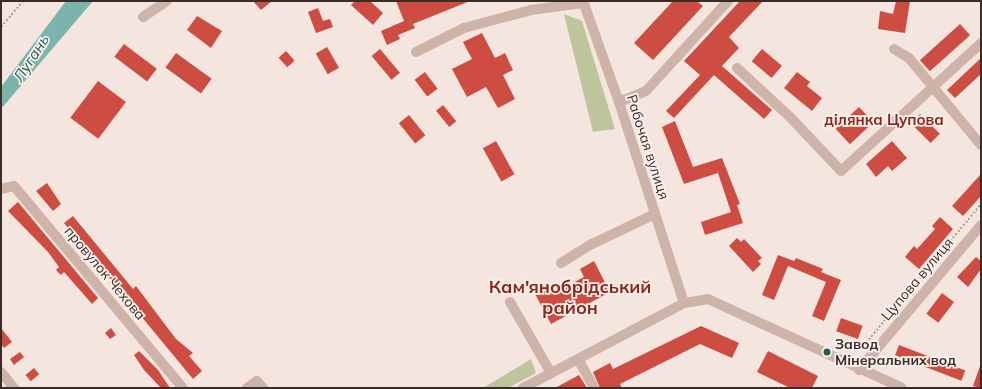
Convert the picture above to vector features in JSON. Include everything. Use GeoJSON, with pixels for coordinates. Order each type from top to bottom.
{"type":"FeatureCollection","features":[{"type":"Feature","properties":{"kind":"street"},"geometry":{"type":"LineString","coordinates":[[144,17],[167,1]]}},
{"type":"Feature","properties":{"kind":"street"},"geometry":{"type":"LineString","coordinates":[[619,102],[646,91],[728,1]]}},
{"type":"Feature","properties":{"kind":"street"},"geometry":{"type":"LineString","coordinates":[[416,52],[464,28],[531,10],[583,2]]}},
{"type":"Feature","properties":{"kind":"street","name":"Рабочая вулиця"},"geometry":{"type":"LineString","coordinates":[[583,2],[619,102],[684,303]]}},
{"type":"Feature","properties":{"kind":"street"},"geometry":{"type":"LineString","coordinates":[[737,68],[790,116],[841,170],[981,43]]}},
{"type":"Feature","properties":{"kind":"street"},"geometry":{"type":"LineString","coordinates":[[894,49],[909,58],[934,86],[981,145]]}},
{"type":"Feature","properties":{"kind":"street","name":"провулок Чехова"},"geometry":{"type":"LineString","coordinates":[[1,189],[14,186],[183,388]]}},
{"type":"Feature","properties":{"kind":"street"},"geometry":{"type":"LineString","coordinates":[[561,263],[592,244],[655,214]]}},
{"type":"Feature","properties":{"kind":"street","name":"Цупова вулиця"},"geometry":{"type":"LineString","coordinates":[[859,370],[981,225]]}},
{"type":"Feature","properties":{"kind":"street"},"geometry":{"type":"LineString","coordinates":[[523,388],[684,303],[708,299],[859,370],[902,388]]}},
{"type":"Feature","properties":{"kind":"street"},"geometry":{"type":"LineString","coordinates":[[510,302],[551,373]]}},
{"type":"Feature","properties":{"kind":"street"},"geometry":{"type":"LineString","coordinates":[[578,359],[594,388]]}},
{"type":"Feature","properties":{"kind":"street"},"geometry":{"type":"LineString","coordinates":[[1,372],[14,388]]}},
{"type":"Feature","properties":{"kind":"street"},"geometry":{"type":"LineString","coordinates":[[248,388],[257,381],[263,388]]}},
{"type":"Feature","properties":{"kind":"path"},"geometry":{"type":"LineString","coordinates":[[1,26],[23,1]]}},
{"type":"Feature","properties":{"kind":"path"},"geometry":{"type":"LineString","coordinates":[[861,349],[981,204]]}},
{"type":"Feature","properties":{"kind":"green space"},"geometry":{"type":"Polygon","coordinates":[[[564,14],[582,21],[615,129],[593,132],[564,14]]]}},
{"type":"Feature","properties":{"kind":"green space"},"geometry":{"type":"Polygon","coordinates":[[[531,359],[536,373],[508,388],[483,388],[531,359]]]}},
{"type":"Feature","properties":{"kind":"water","name":"Лугань"},"geometry":{"type":"Polygon","coordinates":[[[66,1],[93,1],[1,109],[1,87],[66,1]]]}},
{"type":"Feature","properties":{"kind":"building"},"geometry":{"type":"Polygon","coordinates":[[[253,1],[272,1],[261,10],[253,1]]]}},
{"type":"Feature","properties":{"kind":"building"},"geometry":{"type":"Polygon","coordinates":[[[355,1],[370,1],[383,13],[373,25],[351,5],[355,1]]]}},
{"type":"Feature","properties":{"kind":"building"},"geometry":{"type":"Polygon","coordinates":[[[396,1],[470,1],[413,24],[415,28],[398,35],[400,39],[387,45],[381,31],[404,21],[396,1]]]}},
{"type":"Feature","properties":{"kind":"building"},"geometry":{"type":"Polygon","coordinates":[[[673,1],[697,1],[703,6],[653,60],[634,43],[673,1]]]}},
{"type":"Feature","properties":{"kind":"building"},"geometry":{"type":"Polygon","coordinates":[[[740,1],[763,1],[729,37],[739,48],[722,66],[772,110],[764,119],[714,75],[674,118],[666,111],[700,75],[684,61],[740,1]]]}},
{"type":"Feature","properties":{"kind":"building"},"geometry":{"type":"Polygon","coordinates":[[[896,1],[910,1],[905,33],[878,29],[880,11],[893,14],[896,1]]]}},
{"type":"Feature","properties":{"kind":"building"},"geometry":{"type":"Polygon","coordinates":[[[318,8],[323,21],[330,19],[333,27],[316,33],[308,12],[318,8]]]}},
{"type":"Feature","properties":{"kind":"building"},"geometry":{"type":"Polygon","coordinates":[[[197,16],[222,31],[211,48],[187,30],[197,16]]]}},
{"type":"Feature","properties":{"kind":"building"},"geometry":{"type":"Polygon","coordinates":[[[960,24],[970,35],[930,71],[920,60],[960,24]]]}},
{"type":"Feature","properties":{"kind":"building"},"geometry":{"type":"Polygon","coordinates":[[[482,33],[495,58],[505,53],[513,70],[503,75],[515,99],[498,108],[486,87],[467,97],[452,69],[472,59],[463,42],[482,33]]]}},
{"type":"Feature","properties":{"kind":"building"},"geometry":{"type":"Polygon","coordinates":[[[124,44],[157,69],[147,81],[114,57],[124,44]]]}},
{"type":"Feature","properties":{"kind":"building"},"geometry":{"type":"Polygon","coordinates":[[[327,47],[339,68],[328,74],[316,54],[327,47]]]}},
{"type":"Feature","properties":{"kind":"building"},"geometry":{"type":"Polygon","coordinates":[[[380,49],[400,73],[391,80],[372,56],[380,49]]]}},
{"type":"Feature","properties":{"kind":"building"},"geometry":{"type":"Polygon","coordinates":[[[762,49],[782,66],[772,78],[752,61],[762,49]]]}},
{"type":"Feature","properties":{"kind":"building"},"geometry":{"type":"Polygon","coordinates":[[[286,51],[295,61],[287,67],[279,58],[286,51]]]}},
{"type":"Feature","properties":{"kind":"building"},"geometry":{"type":"Polygon","coordinates":[[[176,53],[212,79],[201,93],[165,68],[176,53]]]}},
{"type":"Feature","properties":{"kind":"building"},"geometry":{"type":"Polygon","coordinates":[[[981,58],[981,74],[955,98],[947,90],[981,58]]]}},
{"type":"Feature","properties":{"kind":"building"},"geometry":{"type":"Polygon","coordinates":[[[425,72],[438,89],[427,97],[415,80],[425,72]]]}},
{"type":"Feature","properties":{"kind":"building"},"geometry":{"type":"Polygon","coordinates":[[[797,72],[810,82],[807,86],[822,98],[812,111],[784,88],[797,72]]]}},
{"type":"Feature","properties":{"kind":"building"},"geometry":{"type":"Polygon","coordinates":[[[98,81],[126,102],[98,139],[70,118],[98,81]]]}},
{"type":"Feature","properties":{"kind":"building"},"geometry":{"type":"Polygon","coordinates":[[[443,105],[456,121],[449,127],[436,111],[443,105]]]}},
{"type":"Feature","properties":{"kind":"building"},"geometry":{"type":"Polygon","coordinates":[[[859,107],[873,122],[850,144],[836,129],[859,107]]]}},
{"type":"Feature","properties":{"kind":"building"},"geometry":{"type":"Polygon","coordinates":[[[920,114],[940,134],[931,143],[911,123],[920,114]]]}},
{"type":"Feature","properties":{"kind":"building"},"geometry":{"type":"Polygon","coordinates":[[[409,115],[425,135],[415,143],[399,123],[409,115]]]}},
{"type":"Feature","properties":{"kind":"building"},"geometry":{"type":"Polygon","coordinates":[[[675,121],[693,167],[722,158],[740,204],[737,205],[743,223],[705,235],[701,222],[731,212],[718,173],[684,184],[662,127],[675,121]]]}},
{"type":"Feature","properties":{"kind":"building"},"geometry":{"type":"Polygon","coordinates":[[[496,141],[514,174],[501,182],[483,148],[496,141]]]}},
{"type":"Feature","properties":{"kind":"building"},"geometry":{"type":"Polygon","coordinates":[[[892,141],[907,158],[892,171],[888,166],[876,177],[866,164],[892,141]]]}},
{"type":"Feature","properties":{"kind":"building"},"geometry":{"type":"Polygon","coordinates":[[[981,174],[981,196],[963,216],[952,206],[981,174]]]}},
{"type":"Feature","properties":{"kind":"building"},"geometry":{"type":"Polygon","coordinates":[[[47,183],[61,204],[53,211],[36,191],[47,183]]]}},
{"type":"Feature","properties":{"kind":"building"},"geometry":{"type":"Polygon","coordinates":[[[18,202],[98,298],[92,304],[64,272],[61,275],[56,270],[59,267],[48,252],[8,211],[18,202]]]}},
{"type":"Feature","properties":{"kind":"building"},"geometry":{"type":"Polygon","coordinates":[[[73,216],[133,289],[136,286],[176,339],[193,353],[189,356],[202,371],[193,379],[64,223],[73,216]]]}},
{"type":"Feature","properties":{"kind":"building"},"geometry":{"type":"Polygon","coordinates":[[[940,217],[953,229],[919,269],[905,257],[914,246],[917,249],[935,229],[932,226],[940,217]]]}},
{"type":"Feature","properties":{"kind":"building"},"geometry":{"type":"Polygon","coordinates":[[[737,238],[741,242],[744,239],[762,258],[758,261],[761,264],[753,272],[729,246],[737,238]]]}},
{"type":"Feature","properties":{"kind":"building"},"geometry":{"type":"Polygon","coordinates":[[[778,255],[794,261],[796,258],[823,269],[821,272],[841,280],[824,321],[812,316],[826,282],[788,266],[774,300],[762,295],[778,255]]]}},
{"type":"Feature","properties":{"kind":"building"},"geometry":{"type":"Polygon","coordinates":[[[976,257],[981,261],[981,269],[968,287],[957,277],[976,257]]]}},
{"type":"Feature","properties":{"kind":"building"},"geometry":{"type":"Polygon","coordinates":[[[594,261],[610,292],[551,324],[534,292],[547,285],[552,294],[584,277],[580,269],[594,261]]]}},
{"type":"Feature","properties":{"kind":"building"},"geometry":{"type":"Polygon","coordinates":[[[942,293],[954,302],[938,323],[926,314],[942,293]]]}},
{"type":"Feature","properties":{"kind":"building"},"geometry":{"type":"Polygon","coordinates":[[[841,318],[863,326],[858,339],[836,331],[841,318]]]}},
{"type":"Feature","properties":{"kind":"building"},"geometry":{"type":"Polygon","coordinates":[[[701,326],[739,343],[732,358],[700,344],[620,384],[622,388],[600,388],[593,372],[610,363],[613,369],[701,326]]]}},
{"type":"Feature","properties":{"kind":"building"},"geometry":{"type":"Polygon","coordinates":[[[1,328],[12,342],[4,348],[1,344],[1,328]]]}},
{"type":"Feature","properties":{"kind":"building"},"geometry":{"type":"Polygon","coordinates":[[[111,328],[116,335],[110,339],[105,333],[111,328]]]}},
{"type":"Feature","properties":{"kind":"building"},"geometry":{"type":"Polygon","coordinates":[[[899,345],[965,370],[961,381],[895,355],[899,345]]]}},
{"type":"Feature","properties":{"kind":"building"},"geometry":{"type":"Polygon","coordinates":[[[139,351],[158,370],[170,388],[161,388],[144,370],[134,355],[139,351]]]}},
{"type":"Feature","properties":{"kind":"building"},"geometry":{"type":"Polygon","coordinates":[[[768,351],[818,376],[812,388],[790,388],[757,372],[768,351]]]}},
{"type":"Feature","properties":{"kind":"building"},"geometry":{"type":"Polygon","coordinates":[[[20,352],[24,357],[14,365],[10,359],[20,352]]]}},
{"type":"Feature","properties":{"kind":"building"},"geometry":{"type":"Polygon","coordinates":[[[981,366],[981,388],[973,386],[981,366]]]}},
{"type":"Feature","properties":{"kind":"building"},"geometry":{"type":"Polygon","coordinates":[[[34,368],[39,374],[31,381],[26,375],[34,368]]]}},
{"type":"Feature","properties":{"kind":"building"},"geometry":{"type":"Polygon","coordinates":[[[579,375],[587,388],[555,388],[579,375]]]}},
{"type":"Feature","properties":{"kind":"place","name":"Завод Мінеральних вод"},"geometry":{"type":"Point","coordinates":[827,352]}},
{"type":"Feature","properties":{"kind":"district","name":"ділянка Цупова"},"geometry":{"type":"Point","coordinates":[884,120]}},
{"type":"Feature","properties":{"kind":"district","name":"Кам'янобрідський район"},"geometry":{"type":"Point","coordinates":[570,298]}}]}
